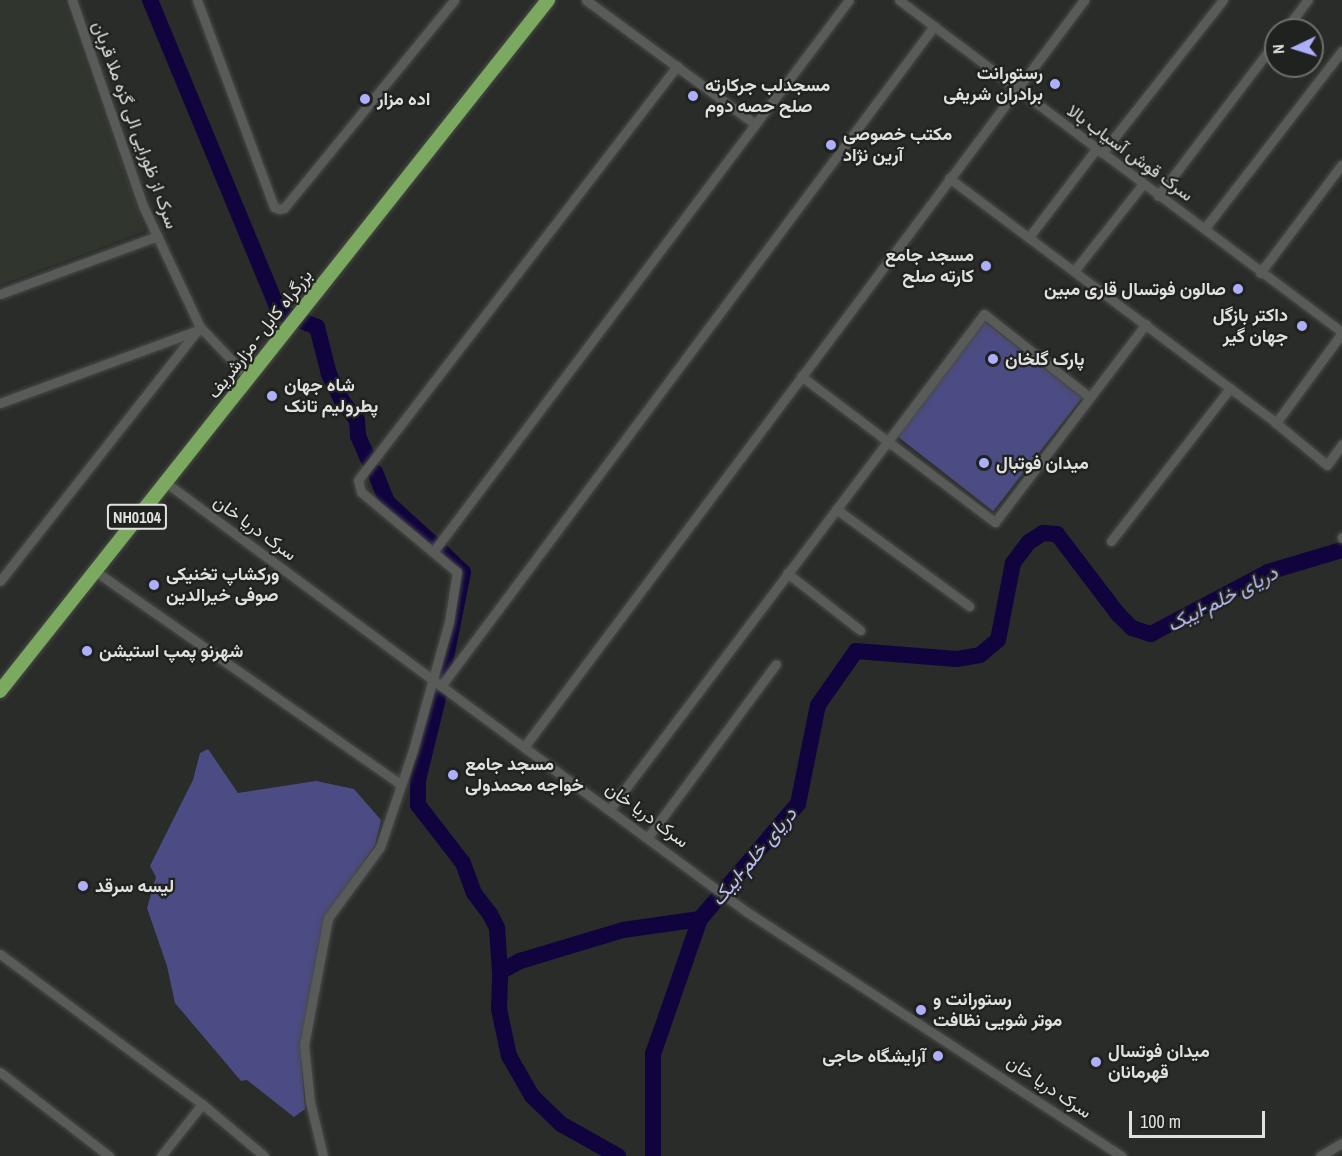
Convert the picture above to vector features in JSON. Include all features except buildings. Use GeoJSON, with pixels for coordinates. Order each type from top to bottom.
{"type":"FeatureCollection","features":[{"type":"Feature","properties":{"kind":"highway","name":"بزرگراه کابل - مزارشریف"},"geometry":{"type":"LineString","coordinates":[[0,691],[548,0]]}},
{"type":"Feature","properties":{"kind":"street","name":"سرک از ظورایی الی گزه ملا قربان"},"geometry":{"type":"LineString","coordinates":[[72,0],[143,206],[199,328],[248,377]]}},
{"type":"Feature","properties":{"kind":"street"},"geometry":{"type":"LineString","coordinates":[[197,0],[274,207],[279,209],[284,208],[454,0]]}},
{"type":"Feature","properties":{"kind":"street"},"geometry":{"type":"LineString","coordinates":[[586,0],[755,124]]}},
{"type":"Feature","properties":{"kind":"street"},"geometry":{"type":"LineString","coordinates":[[433,552],[849,0]]}},
{"type":"Feature","properties":{"kind":"street","name":"سرک قوش آسیاب بالا"},"geometry":{"type":"LineString","coordinates":[[899,0],[1158,196],[1205,228],[1260,273],[1342,332]]}},
{"type":"Feature","properties":{"kind":"street"},"geometry":{"type":"LineString","coordinates":[[524,747],[1083,0]]}},
{"type":"Feature","properties":{"kind":"street"},"geometry":{"type":"LineString","coordinates":[[1029,237],[1223,0]]}},
{"type":"Feature","properties":{"kind":"street"},"geometry":{"type":"LineString","coordinates":[[1294,18],[1308,0]]}},
{"type":"Feature","properties":{"kind":"street"},"geometry":{"type":"LineString","coordinates":[[441,686],[934,26]]}},
{"type":"Feature","properties":{"kind":"street"},"geometry":{"type":"LineString","coordinates":[[1205,228],[1342,52]]}},
{"type":"Feature","properties":{"kind":"street"},"geometry":{"type":"LineString","coordinates":[[1158,196],[1264,57]]}},
{"type":"Feature","properties":{"kind":"street"},"geometry":{"type":"LineString","coordinates":[[323,1156],[310,1102],[304,1045],[328,918],[380,847],[449,622],[457,572],[361,492],[358,480],[677,66]]}},
{"type":"Feature","properties":{"kind":"street"},"geometry":{"type":"LineString","coordinates":[[1260,273],[1342,164]]}},
{"type":"Feature","properties":{"kind":"street"},"geometry":{"type":"LineString","coordinates":[[949,178],[1146,324],[1327,465],[1342,444]]}},
{"type":"Feature","properties":{"kind":"street"},"geometry":{"type":"LineString","coordinates":[[1074,271],[1143,184]]}},
{"type":"Feature","properties":{"kind":"street"},"geometry":{"type":"LineString","coordinates":[[0,294],[158,236]]}},
{"type":"Feature","properties":{"kind":"street"},"geometry":{"type":"LineString","coordinates":[[610,809],[984,314],[1089,397]]}},
{"type":"Feature","properties":{"kind":"street"},"geometry":{"type":"LineString","coordinates":[[801,376],[995,522],[1146,324]]}},
{"type":"Feature","properties":{"kind":"street"},"geometry":{"type":"LineString","coordinates":[[0,403],[199,328]]}},
{"type":"Feature","properties":{"kind":"street"},"geometry":{"type":"LineString","coordinates":[[0,581],[199,328]]}},
{"type":"Feature","properties":{"kind":"street"},"geometry":{"type":"LineString","coordinates":[[1276,423],[1342,332]]}},
{"type":"Feature","properties":{"kind":"street"},"geometry":{"type":"LineString","coordinates":[[1111,541],[1230,388]]}},
{"type":"Feature","properties":{"kind":"street","name":"سرک دریا خان"},"geometry":{"type":"LineString","coordinates":[[165,482],[679,859],[747,912],[1122,1156]]}},
{"type":"Feature","properties":{"kind":"street"},"geometry":{"type":"LineString","coordinates":[[837,509],[969,606]]}},
{"type":"Feature","properties":{"kind":"street"},"geometry":{"type":"LineString","coordinates":[[95,571],[400,784]]}},
{"type":"Feature","properties":{"kind":"street"},"geometry":{"type":"LineString","coordinates":[[787,573],[860,630]]}},
{"type":"Feature","properties":{"kind":"street"},"geometry":{"type":"LineString","coordinates":[[648,837],[776,664]]}},
{"type":"Feature","properties":{"kind":"street"},"geometry":{"type":"LineString","coordinates":[[0,954],[202,1104],[264,1156]]}},
{"type":"Feature","properties":{"kind":"street"},"geometry":{"type":"LineString","coordinates":[[0,1072],[109,1156]]}},
{"type":"Feature","properties":{"kind":"street"},"geometry":{"type":"LineString","coordinates":[[160,1156],[202,1104]]}},
{"type":"Feature","properties":{"kind":"street"},"geometry":{"type":"LineString","coordinates":[[1320,1156],[1342,1143]]}},
{"type":"Feature","properties":{"kind":"shaded area"},"geometry":{"type":"Polygon","coordinates":[[[0,0],[64,0],[145,231],[0,285],[0,0]]]}},
{"type":"Feature","properties":{"kind":"shaded area","name":"پارک گلخان"},"geometry":{"type":"Polygon","coordinates":[[[985,322],[1082,398],[993,511],[896,435],[985,322]]]}},
{"type":"Feature","properties":{"kind":"shaded area"},"geometry":{"type":"Polygon","coordinates":[[[208,749],[238,793],[316,781],[354,789],[381,820],[375,845],[327,914],[300,1046],[305,1109],[294,1117],[247,1080],[241,1081],[175,1003],[167,966],[147,908],[156,877],[150,866],[193,780],[200,753],[208,749]]]}},
{"type":"Feature","properties":{"kind":"waterway"},"geometry":{"type":"LineString","coordinates":[[150,0],[279,312],[317,327],[329,374],[342,401],[357,420],[358,436],[369,461]]}},
{"type":"Feature","properties":{"kind":"waterway"},"geometry":{"type":"LineString","coordinates":[[375,472],[387,502],[433,544]]}},
{"type":"Feature","properties":{"kind":"waterway","name":"دریای خلم-ایبک"},"geometry":{"type":"LineString","coordinates":[[653,1156],[653,1054],[700,919],[798,804],[818,705],[856,651],[957,659],[980,655],[998,640],[1013,563],[1029,542],[1043,533],[1057,534],[1118,614],[1132,628],[1151,634],[1268,572],[1342,550]]}},
{"type":"Feature","properties":{"kind":"waterway"},"geometry":{"type":"LineString","coordinates":[[442,552],[463,572],[442,677]]}},
{"type":"Feature","properties":{"kind":"waterway"},"geometry":{"type":"LineString","coordinates":[[439,694],[418,780],[418,805],[463,863],[474,893],[490,914],[497,928],[500,972]]}},
{"type":"Feature","properties":{"kind":"waterway"},"geometry":{"type":"LineString","coordinates":[[618,1156],[561,1124],[532,1096],[509,1056],[499,1009],[500,972],[520,961],[623,930],[700,919]]}},
{"type":"Feature","properties":{"kind":"place","name":"رستورانت برادران شریفی"},"geometry":{"type":"Point","coordinates":[1055,84]}},
{"type":"Feature","properties":{"kind":"place","name":"مسجدلب جرکارته صلح حصه دوم"},"geometry":{"type":"Point","coordinates":[693,96]}},
{"type":"Feature","properties":{"kind":"place","name":"اده مزار"},"geometry":{"type":"Point","coordinates":[365,99]}},
{"type":"Feature","properties":{"kind":"place","name":"مکتب خصوصی آرین نژاد"},"geometry":{"type":"Point","coordinates":[831,145]}},
{"type":"Feature","properties":{"kind":"place","name":"مسجد جامع کارته صلح"},"geometry":{"type":"Point","coordinates":[986,266]}},
{"type":"Feature","properties":{"kind":"place","name":"صالون فوتسال قاری مبین"},"geometry":{"type":"Point","coordinates":[1238,289]}},
{"type":"Feature","properties":{"kind":"place","name":"داکتر بازگل جهان گیر"},"geometry":{"type":"Point","coordinates":[1302,326]}},
{"type":"Feature","properties":{"kind":"place","name":"پارک گلخان"},"geometry":{"type":"Point","coordinates":[993,359]}},
{"type":"Feature","properties":{"kind":"place","name":"شاه جهان پطرولیم تانک"},"geometry":{"type":"Point","coordinates":[272,396]}},
{"type":"Feature","properties":{"kind":"place","name":"میدان فوتبال"},"geometry":{"type":"Point","coordinates":[984,463]}},
{"type":"Feature","properties":{"kind":"place","name":"ورکشاپ تخنیکی صوفی خیرالدین"},"geometry":{"type":"Point","coordinates":[154,585]}},
{"type":"Feature","properties":{"kind":"place","name":"شهرنو پمپ استیشن"},"geometry":{"type":"Point","coordinates":[87,651]}},
{"type":"Feature","properties":{"kind":"place","name":"مسجد جامع خواجه محمدولی"},"geometry":{"type":"Point","coordinates":[453,775]}},
{"type":"Feature","properties":{"kind":"place","name":"لیسه سرقد"},"geometry":{"type":"Point","coordinates":[83,886]}},
{"type":"Feature","properties":{"kind":"place","name":"رستورانت و موتر شویی نظافت"},"geometry":{"type":"Point","coordinates":[921,1010]}},
{"type":"Feature","properties":{"kind":"place","name":"آرایشگاه حاجی"},"geometry":{"type":"Point","coordinates":[938,1056]}},
{"type":"Feature","properties":{"kind":"place","name":"میدان فوتسال قهرمانان"},"geometry":{"type":"Point","coordinates":[1096,1062]}}]}
